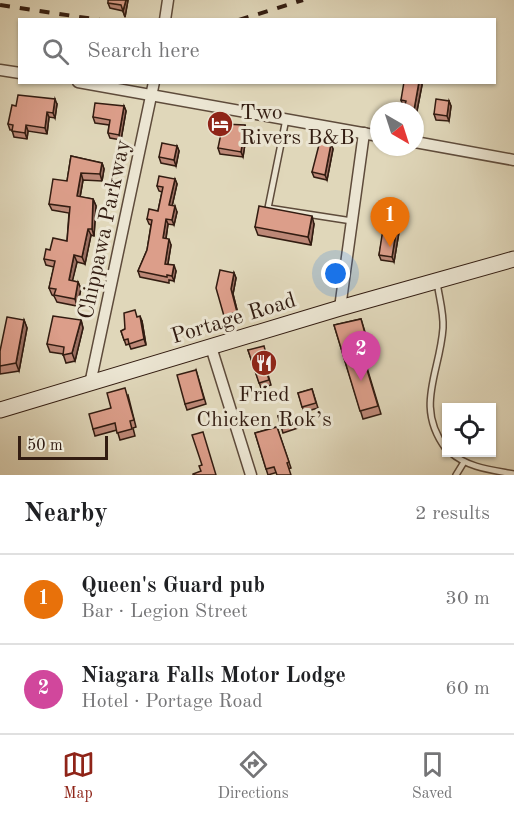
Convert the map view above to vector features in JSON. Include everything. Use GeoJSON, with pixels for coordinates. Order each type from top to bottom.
{"type":"FeatureCollection","features":[{"type":"Feature","properties":{"kind":"main road","name":"Portage Road"},"geometry":{"type":"LineString","coordinates":[[0,410],[340,308],[514,259]]}},
{"type":"Feature","properties":{"kind":"street"},"geometry":{"type":"LineString","coordinates":[[165,18],[168,0]]}},
{"type":"Feature","properties":{"kind":"street"},"geometry":{"type":"LineString","coordinates":[[0,70],[18,73]]}},
{"type":"Feature","properties":{"kind":"street"},"geometry":{"type":"LineString","coordinates":[[89,84],[370,134]]}},
{"type":"Feature","properties":{"kind":"street","name":"Chippawa Parkway"},"geometry":{"type":"LineString","coordinates":[[90,384],[154,84]]}},
{"type":"Feature","properties":{"kind":"street"},"geometry":{"type":"LineString","coordinates":[[340,308],[364,133]]}},
{"type":"Feature","properties":{"kind":"street"},"geometry":{"type":"LineString","coordinates":[[424,144],[514,160]]}},
{"type":"Feature","properties":{"kind":"street"},"geometry":{"type":"LineString","coordinates":[[211,347],[251,475]]}},
{"type":"Feature","properties":{"kind":"lane"},"geometry":{"type":"LineString","coordinates":[[286,119],[268,208],[352,221]]}},
{"type":"Feature","properties":{"kind":"lane"},"geometry":{"type":"LineString","coordinates":[[436,281],[443,326],[430,398],[437,434],[442,442]]}},
{"type":"Feature","properties":{"kind":"lane"},"geometry":{"type":"LineString","coordinates":[[456,457],[464,462],[514,474]]}},
{"type":"Feature","properties":{"kind":"lane"},"geometry":{"type":"LineString","coordinates":[[456,475],[464,462]]}},
{"type":"Feature","properties":{"kind":"building"},"geometry":{"type":"Polygon","coordinates":[[[108,0],[126,0],[123,11],[121,5],[108,3],[108,0]]]}},
{"type":"Feature","properties":{"kind":"building"},"geometry":{"type":"Polygon","coordinates":[[[404,84],[419,84],[415,102],[401,100],[404,84]]]}},
{"type":"Feature","properties":{"kind":"building"},"geometry":{"type":"Polygon","coordinates":[[[18,95],[55,99],[53,113],[47,112],[45,128],[26,125],[25,133],[12,131],[13,125],[8,124],[12,105],[16,106],[18,95]]]}},
{"type":"Feature","properties":{"kind":"building"},"geometry":{"type":"Polygon","coordinates":[[[436,99],[449,101],[447,116],[434,114],[436,99]]]}},
{"type":"Feature","properties":{"kind":"building"},"geometry":{"type":"Polygon","coordinates":[[[95,103],[124,106],[119,135],[108,133],[110,120],[93,117],[95,103]]]}},
{"type":"Feature","properties":{"kind":"building"},"geometry":{"type":"Polygon","coordinates":[[[223,124],[245,125],[241,152],[218,148],[223,124]]]}},
{"type":"Feature","properties":{"kind":"building"},"geometry":{"type":"Polygon","coordinates":[[[320,141],[331,144],[325,175],[312,172],[320,141]]]}},
{"type":"Feature","properties":{"kind":"building"},"geometry":{"type":"Polygon","coordinates":[[[162,143],[177,146],[174,160],[159,157],[162,143]]]}},
{"type":"Feature","properties":{"kind":"building"},"geometry":{"type":"Polygon","coordinates":[[[71,156],[102,163],[100,174],[81,173],[77,196],[93,199],[92,229],[88,229],[82,257],[74,255],[69,280],[78,282],[75,299],[54,295],[56,289],[49,288],[55,261],[44,259],[46,249],[50,250],[53,238],[67,241],[70,207],[49,204],[53,179],[67,181],[71,156]]]}},
{"type":"Feature","properties":{"kind":"building"},"geometry":{"type":"Polygon","coordinates":[[[159,176],[175,179],[169,205],[175,206],[172,220],[166,219],[163,238],[169,239],[165,264],[174,265],[172,276],[167,275],[167,277],[138,271],[147,250],[152,220],[147,219],[149,209],[158,211],[163,187],[157,186],[159,176]]]}},
{"type":"Feature","properties":{"kind":"building"},"geometry":{"type":"Polygon","coordinates":[[[259,206],[312,216],[308,237],[255,227],[259,206]]]}},
{"type":"Feature","properties":{"kind":"building"},"geometry":{"type":"Polygon","coordinates":[[[384,212],[399,214],[392,257],[379,255],[384,212]]]}},
{"type":"Feature","properties":{"kind":"building"},"geometry":{"type":"Polygon","coordinates":[[[220,270],[234,273],[231,289],[237,312],[224,316],[216,288],[220,270]]]}},
{"type":"Feature","properties":{"kind":"building"},"geometry":{"type":"Polygon","coordinates":[[[135,310],[137,317],[140,316],[144,339],[129,344],[128,339],[124,340],[121,331],[125,329],[124,313],[135,310]]]}},
{"type":"Feature","properties":{"kind":"building"},"geometry":{"type":"Polygon","coordinates":[[[53,316],[81,320],[72,353],[63,355],[64,347],[47,344],[53,316]]]}},
{"type":"Feature","properties":{"kind":"building"},"geometry":{"type":"Polygon","coordinates":[[[7,317],[24,320],[16,363],[0,366],[0,351],[7,317]]]}},
{"type":"Feature","properties":{"kind":"building"},"geometry":{"type":"Polygon","coordinates":[[[361,319],[366,337],[358,340],[378,406],[360,411],[334,325],[361,319]]]}},
{"type":"Feature","properties":{"kind":"building"},"geometry":{"type":"Polygon","coordinates":[[[264,346],[269,365],[265,366],[269,380],[259,383],[248,350],[264,346]]]}},
{"type":"Feature","properties":{"kind":"building"},"geometry":{"type":"Polygon","coordinates":[[[196,370],[204,399],[185,404],[177,375],[196,370]]]}},
{"type":"Feature","properties":{"kind":"building"},"geometry":{"type":"Polygon","coordinates":[[[125,388],[134,420],[130,421],[132,429],[117,433],[115,423],[93,429],[89,414],[111,408],[107,393],[125,388]]]}},
{"type":"Feature","properties":{"kind":"building"},"geometry":{"type":"Polygon","coordinates":[[[312,389],[316,403],[302,407],[298,393],[312,389]]]}},
{"type":"Feature","properties":{"kind":"building"},"geometry":{"type":"Polygon","coordinates":[[[292,411],[296,423],[281,427],[278,416],[292,411]]]}},
{"type":"Feature","properties":{"kind":"building"},"geometry":{"type":"Polygon","coordinates":[[[277,427],[291,475],[277,475],[274,467],[266,469],[255,433],[277,427]]]}},
{"type":"Feature","properties":{"kind":"building"},"geometry":{"type":"Polygon","coordinates":[[[203,432],[216,475],[193,475],[201,471],[199,466],[202,465],[192,435],[203,432]]]}},
{"type":"Feature","properties":{"kind":"railway"},"geometry":{"type":"LineString","coordinates":[[245,18],[303,0]]}},
{"type":"Feature","properties":{"kind":"railway"},"geometry":{"type":"LineString","coordinates":[[0,5],[87,18]]}},
{"type":"Feature","properties":{"kind":"place","name":"Two Rivers B&B"},"geometry":{"type":"Point","coordinates":[220,124]}},
{"type":"Feature","properties":{"kind":"place","name":"Queen's Guard pub"},"geometry":{"type":"Point","coordinates":[390,247]}},
{"type":"Feature","properties":{"kind":"place","name":"Fried Chicken Rok’s"},"geometry":{"type":"Point","coordinates":[264,363]}},
{"type":"Feature","properties":{"kind":"place","name":"Niagara Falls Motor Lodge"},"geometry":{"type":"Point","coordinates":[361,381]}}]}
